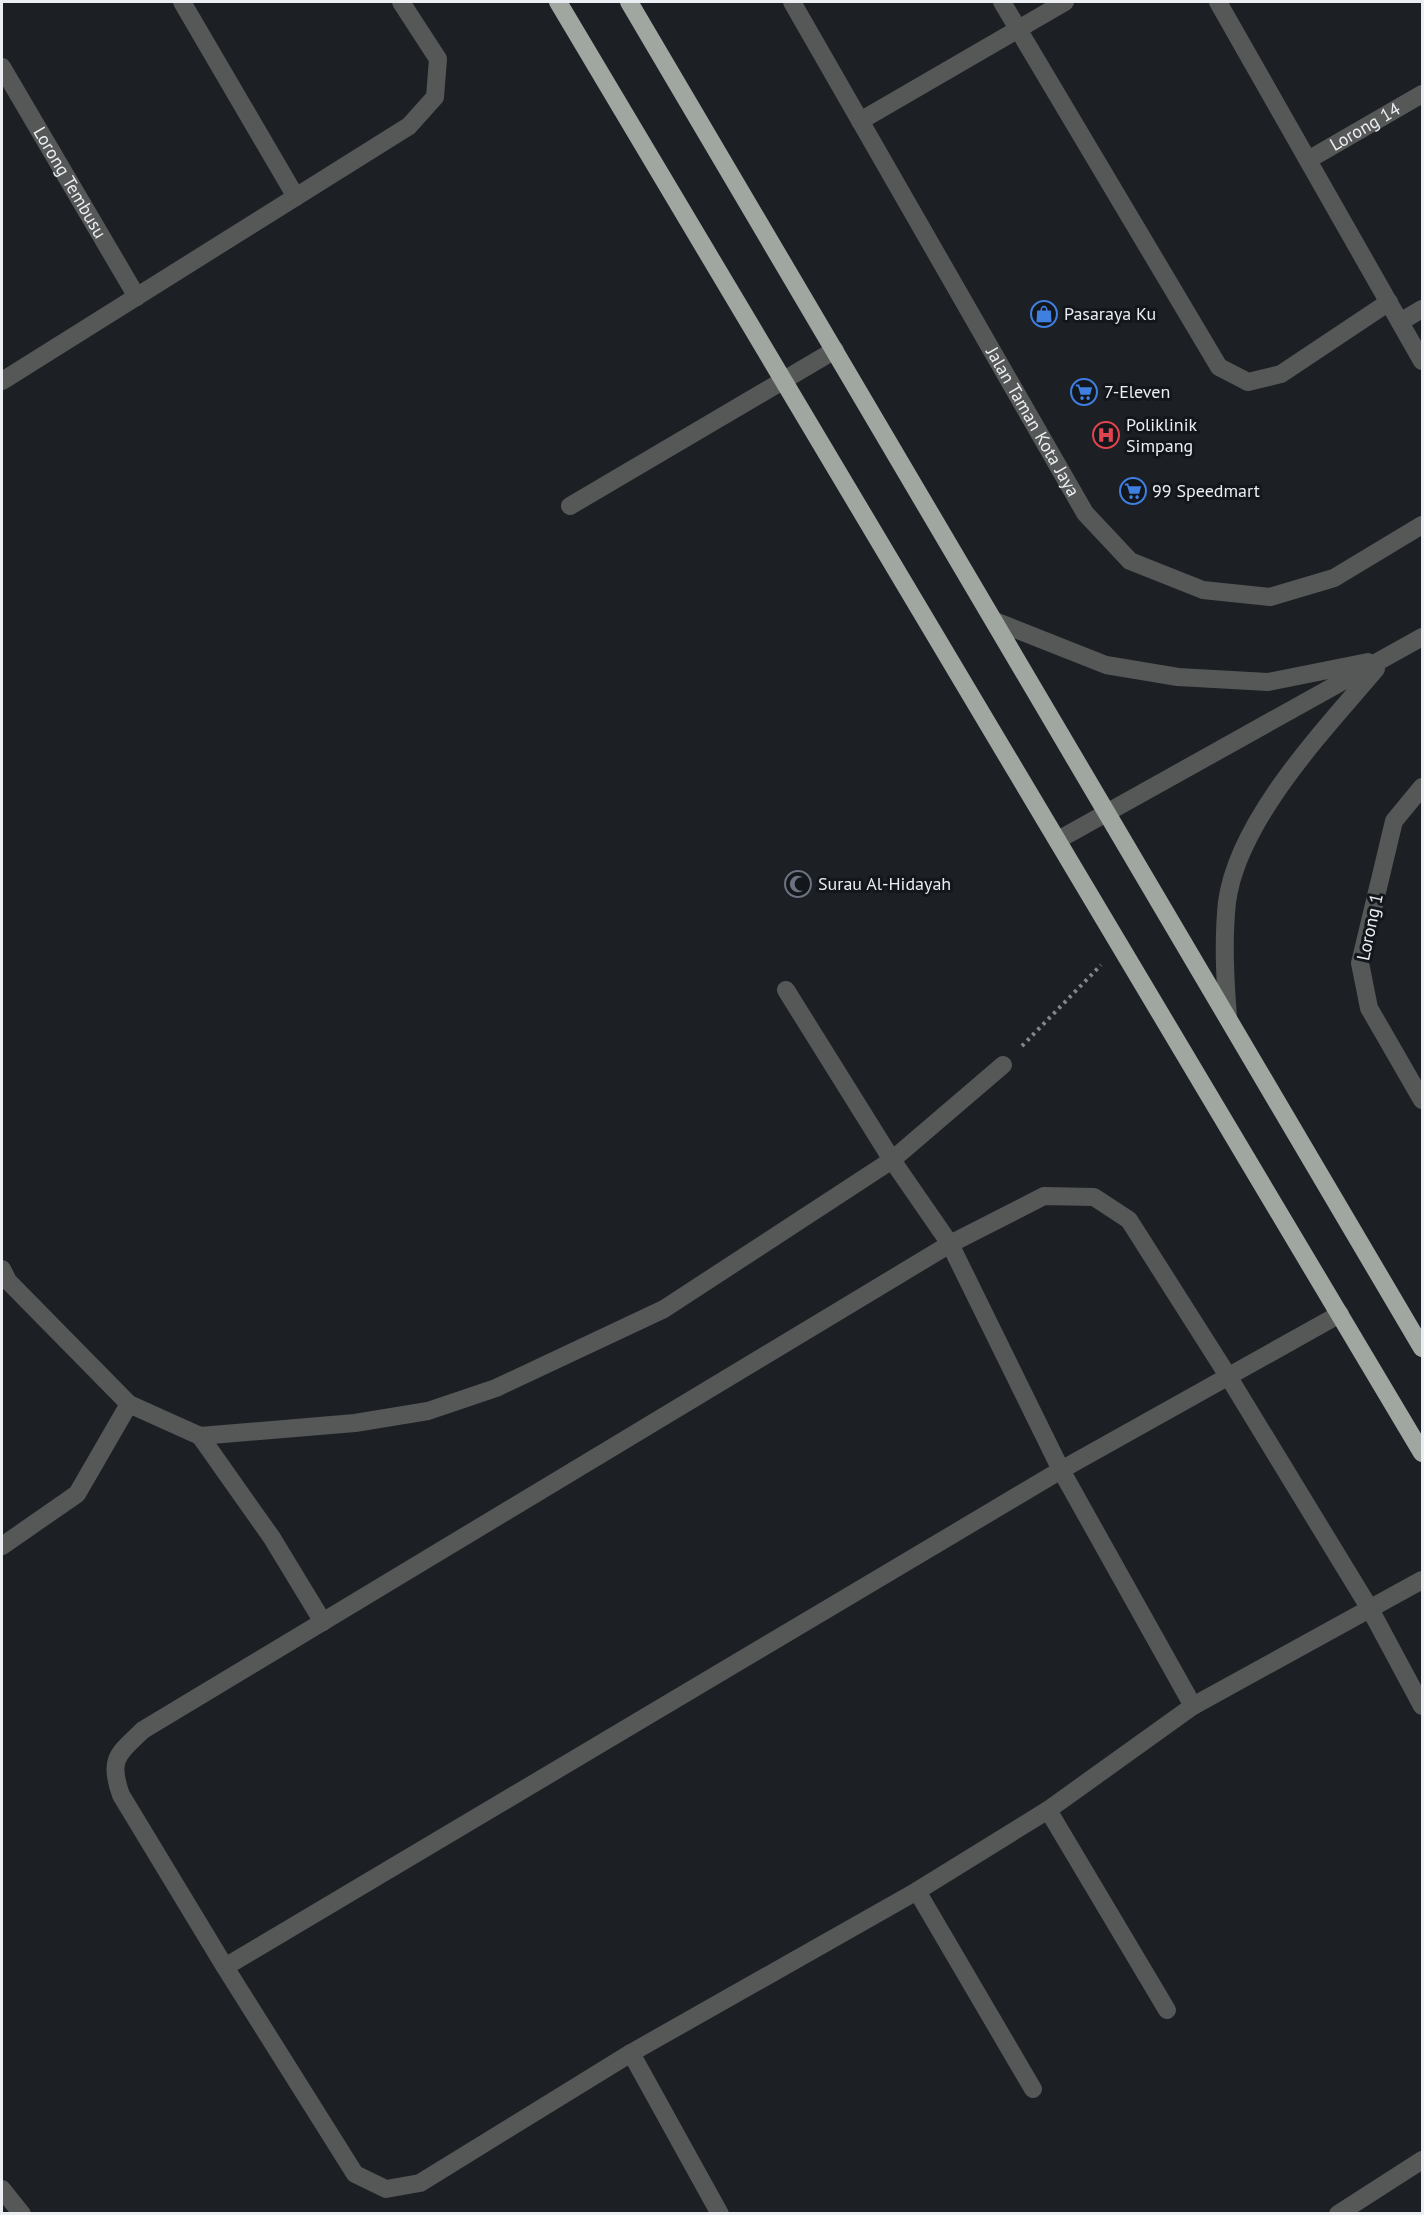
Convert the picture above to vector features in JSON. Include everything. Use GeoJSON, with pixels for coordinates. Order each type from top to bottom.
{"type":"FeatureCollection","features":[{"type":"Feature","properties":{"kind":"highway"},"geometry":{"type":"LineString","coordinates":[[558,2],[1422,1453]]}},
{"type":"Feature","properties":{"kind":"highway"},"geometry":{"type":"LineString","coordinates":[[629,2],[1422,1348]]}},
{"type":"Feature","properties":{"kind":"street"},"geometry":{"type":"LineString","coordinates":[[182,2],[296,197]]}},
{"type":"Feature","properties":{"kind":"street"},"geometry":{"type":"LineString","coordinates":[[2,381],[409,126],[435,97],[438,59],[401,2]]}},
{"type":"Feature","properties":{"kind":"street","name":"Jalan Taman Kota Jaya"},"geometry":{"type":"LineString","coordinates":[[792,2],[1085,513],[1130,561],[1203,590],[1270,597],[1334,578],[1422,525]]}},
{"type":"Feature","properties":{"kind":"street"},"geometry":{"type":"LineString","coordinates":[[1002,2],[1219,367],[1248,382],[1281,374],[1389,302]]}},
{"type":"Feature","properties":{"kind":"street"},"geometry":{"type":"LineString","coordinates":[[860,122],[1065,2]]}},
{"type":"Feature","properties":{"kind":"street"},"geometry":{"type":"LineString","coordinates":[[1218,2],[1422,361]]}},
{"type":"Feature","properties":{"kind":"street","name":"Lorong Tembusu"},"geometry":{"type":"LineString","coordinates":[[2,67],[137,297]]}},
{"type":"Feature","properties":{"kind":"street","name":"Lorong 14"},"geometry":{"type":"LineString","coordinates":[[1308,160],[1422,94]]}},
{"type":"Feature","properties":{"kind":"street"},"geometry":{"type":"LineString","coordinates":[[1400,322],[1422,309]]}},
{"type":"Feature","properties":{"kind":"street"},"geometry":{"type":"LineString","coordinates":[[570,506],[835,350]]}},
{"type":"Feature","properties":{"kind":"street"},"geometry":{"type":"LineString","coordinates":[[995,621],[1106,665],[1178,677],[1268,682],[1385,658]]}},
{"type":"Feature","properties":{"kind":"street"},"geometry":{"type":"LineString","coordinates":[[1058,840],[1422,637]]}},
{"type":"Feature","properties":{"kind":"street"},"geometry":{"type":"LineString","coordinates":[[1228,1017],[1224,953],[1227,900],[1236,865],[1253,829],[1300,758],[1385,658]]}},
{"type":"Feature","properties":{"kind":"street","name":"Lorong 1"},"geometry":{"type":"LineString","coordinates":[[1422,787],[1394,821],[1360,963],[1369,1008],[1422,1100]]}},
{"type":"Feature","properties":{"kind":"street"},"geometry":{"type":"LineString","coordinates":[[786,990],[892,1160],[950,1244],[1061,1470],[1194,1706]]}},
{"type":"Feature","properties":{"kind":"street"},"geometry":{"type":"LineString","coordinates":[[2,1269],[8,1281],[129,1404],[200,1436],[355,1423],[428,1411],[496,1388],[664,1308],[892,1160],[1003,1065]]}},
{"type":"Feature","properties":{"kind":"street"},"geometry":{"type":"LineString","coordinates":[[1422,1580],[1370,1609],[1194,1706],[1048,1810],[917,1891],[631,2053],[420,2183],[386,2189],[355,2174],[121,1795],[116,1779],[115,1763],[121,1751],[143,1730],[950,1244],[1044,1196],[1094,1197],[1130,1220],[1370,1609],[1422,1706]]}},
{"type":"Feature","properties":{"kind":"street"},"geometry":{"type":"LineString","coordinates":[[225,1966],[1061,1470],[1340,1314]]}},
{"type":"Feature","properties":{"kind":"street"},"geometry":{"type":"LineString","coordinates":[[2,1546],[77,1494],[129,1404]]}},
{"type":"Feature","properties":{"kind":"street"},"geometry":{"type":"LineString","coordinates":[[200,1436],[272,1538],[323,1622]]}},
{"type":"Feature","properties":{"kind":"street"},"geometry":{"type":"LineString","coordinates":[[1048,1810],[1167,2010]]}},
{"type":"Feature","properties":{"kind":"street"},"geometry":{"type":"LineString","coordinates":[[917,1891],[1033,2089]]}},
{"type":"Feature","properties":{"kind":"street"},"geometry":{"type":"LineString","coordinates":[[631,2053],[720,2214]]}},
{"type":"Feature","properties":{"kind":"street"},"geometry":{"type":"LineString","coordinates":[[1338,2214],[1422,2160]]}},
{"type":"Feature","properties":{"kind":"street"},"geometry":{"type":"LineString","coordinates":[[2,2189],[22,2214]]}},
{"type":"Feature","properties":{"kind":"path"},"geometry":{"type":"LineString","coordinates":[[1003,1065],[1120,946]]}},
{"type":"Feature","properties":{"kind":"place","name":"Pasaraya Ku"},"geometry":{"type":"Point","coordinates":[1044,314]}},
{"type":"Feature","properties":{"kind":"place","name":"7-Eleven"},"geometry":{"type":"Point","coordinates":[1084,392]}},
{"type":"Feature","properties":{"kind":"place","name":"Poliklinik Simpang"},"geometry":{"type":"Point","coordinates":[1106,435]}},
{"type":"Feature","properties":{"kind":"place","name":"99 Speedmart"},"geometry":{"type":"Point","coordinates":[1133,491]}},
{"type":"Feature","properties":{"kind":"place","name":"Surau Al-Hidayah"},"geometry":{"type":"Point","coordinates":[798,884]}}]}
